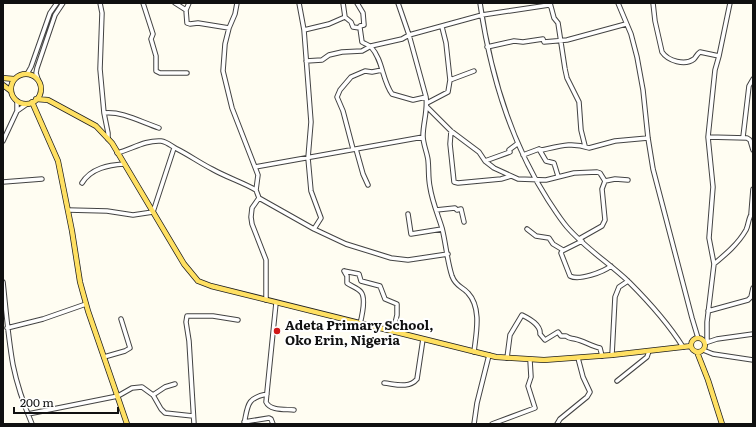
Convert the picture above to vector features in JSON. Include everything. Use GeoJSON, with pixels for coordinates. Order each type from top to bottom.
{"type":"FeatureCollection","features":[{"type":"Feature","properties":{"kind":"main road"},"geometry":{"type":"LineString","coordinates":[[48,100],[32,102],[17,101],[13,97],[11,91],[11,86],[14,79],[20,75],[33,75],[38,79],[41,90],[48,100],[96,126],[112,143],[184,264],[198,281],[211,286],[474,352],[507,358],[530,360],[578,358],[691,346]]}},
{"type":"Feature","properties":{"kind":"main road"},"geometry":{"type":"LineString","coordinates":[[3,78],[14,79]]}},
{"type":"Feature","properties":{"kind":"main road"},"geometry":{"type":"LineString","coordinates":[[3,85],[11,91]]}},
{"type":"Feature","properties":{"kind":"main road"},"geometry":{"type":"LineString","coordinates":[[32,102],[41,90]]}},
{"type":"Feature","properties":{"kind":"main road"},"geometry":{"type":"LineString","coordinates":[[32,102],[58,162],[80,282],[86,304],[127,424]]}},
{"type":"Feature","properties":{"kind":"main road"},"geometry":{"type":"LineString","coordinates":[[691,346],[692,341],[698,338],[706,342],[701,351],[704,369],[722,424]]}},
{"type":"Feature","properties":{"kind":"main road"},"geometry":{"type":"LineString","coordinates":[[691,346],[694,351],[701,351]]}},
{"type":"Feature","properties":{"kind":"street"},"geometry":{"type":"LineString","coordinates":[[26,74],[31,67],[50,13],[57,3]]}},
{"type":"Feature","properties":{"kind":"street"},"geometry":{"type":"LineString","coordinates":[[38,79],[36,73],[37,68],[55,15],[63,3]]}},
{"type":"Feature","properties":{"kind":"street"},"geometry":{"type":"LineString","coordinates":[[100,3],[102,13],[100,69],[108,140]]}},
{"type":"Feature","properties":{"kind":"street"},"geometry":{"type":"LineString","coordinates":[[143,3],[153,34],[151,39],[156,56],[156,71],[160,73],[187,73]]}},
{"type":"Feature","properties":{"kind":"street"},"geometry":{"type":"LineString","coordinates":[[175,3],[186,10]]}},
{"type":"Feature","properties":{"kind":"street"},"geometry":{"type":"LineString","coordinates":[[189,3],[186,10],[187,23],[198,23],[229,28]]}},
{"type":"Feature","properties":{"kind":"street"},"geometry":{"type":"LineString","coordinates":[[237,3],[225,44],[223,71],[232,108],[255,167],[258,179],[256,190],[259,198],[314,229],[346,244],[391,258],[408,260],[448,254]]}},
{"type":"Feature","properties":{"kind":"street"},"geometry":{"type":"LineString","coordinates":[[299,3],[304,30],[311,122],[308,158],[311,191],[320,218],[314,229]]}},
{"type":"Feature","properties":{"kind":"street"},"geometry":{"type":"LineString","coordinates":[[342,3],[346,17],[351,22],[353,27],[360,28],[360,26],[364,25],[363,13],[357,3]]}},
{"type":"Feature","properties":{"kind":"street"},"geometry":{"type":"LineString","coordinates":[[398,3],[409,35],[426,97],[427,105],[423,123],[423,137],[428,159],[430,189],[442,229],[455,283],[468,292],[474,305],[476,316],[474,352]]}},
{"type":"Feature","properties":{"kind":"street"},"geometry":{"type":"LineString","coordinates":[[480,3],[487,48],[502,102],[518,144],[535,179],[560,218],[580,240],[628,281],[670,327],[683,347]]}},
{"type":"Feature","properties":{"kind":"street"},"geometry":{"type":"LineString","coordinates":[[618,3],[637,57],[643,90],[653,169],[698,338]]}},
{"type":"Feature","properties":{"kind":"street"},"geometry":{"type":"LineString","coordinates":[[653,3],[655,20],[664,56],[683,63],[693,60],[700,52],[719,56]]}},
{"type":"Feature","properties":{"kind":"street"},"geometry":{"type":"LineString","coordinates":[[730,3],[715,70],[708,137],[713,187],[709,238],[714,264],[706,342],[753,334]]}},
{"type":"Feature","properties":{"kind":"street"},"geometry":{"type":"LineString","coordinates":[[306,61],[322,60],[328,55],[362,51],[371,46],[402,39],[409,35],[482,15],[551,5],[554,18],[558,23],[567,78],[580,102],[581,130],[585,146]]}},
{"type":"Feature","properties":{"kind":"street"},"geometry":{"type":"LineString","coordinates":[[304,30],[329,24],[346,17]]}},
{"type":"Feature","properties":{"kind":"street"},"geometry":{"type":"LineString","coordinates":[[487,48],[514,41],[523,42],[543,39],[544,42],[561,41],[626,24]]}},
{"type":"Feature","properties":{"kind":"street"},"geometry":{"type":"LineString","coordinates":[[427,105],[448,92],[450,80],[446,43],[442,27]]}},
{"type":"Feature","properties":{"kind":"street"},"geometry":{"type":"LineString","coordinates":[[360,28],[362,42],[371,46],[379,59],[389,90],[392,94],[413,100],[426,97]]}},
{"type":"Feature","properties":{"kind":"street"},"geometry":{"type":"LineString","coordinates":[[368,185],[354,149],[343,111],[337,97],[340,90],[351,77],[365,71],[372,72],[382,70]]}},
{"type":"Feature","properties":{"kind":"street"},"geometry":{"type":"LineString","coordinates":[[450,80],[474,71]]}},
{"type":"Feature","properties":{"kind":"street"},"geometry":{"type":"LineString","coordinates":[[743,137],[749,86],[753,79]]}},
{"type":"Feature","properties":{"kind":"street"},"geometry":{"type":"LineString","coordinates":[[3,141],[17,111],[17,101]]}},
{"type":"Feature","properties":{"kind":"street"},"geometry":{"type":"LineString","coordinates":[[17,111],[32,102]]}},
{"type":"Feature","properties":{"kind":"street"},"geometry":{"type":"LineString","coordinates":[[427,105],[451,131],[479,152],[494,168],[518,179],[546,180],[574,173],[597,172],[605,181]]}},
{"type":"Feature","properties":{"kind":"street"},"geometry":{"type":"LineString","coordinates":[[104,114],[112,113],[125,116],[159,128]]}},
{"type":"Feature","properties":{"kind":"street"},"geometry":{"type":"LineString","coordinates":[[451,131],[450,144],[454,182],[501,180],[511,176]]}},
{"type":"Feature","properties":{"kind":"street"},"geometry":{"type":"LineString","coordinates":[[255,167],[423,137]]}},
{"type":"Feature","properties":{"kind":"street"},"geometry":{"type":"LineString","coordinates":[[708,137],[747,138],[750,140],[753,150]]}},
{"type":"Feature","properties":{"kind":"street"},"geometry":{"type":"LineString","coordinates":[[523,154],[539,149],[542,150],[577,144],[589,148],[615,141],[648,138]]}},
{"type":"Feature","properties":{"kind":"street"},"geometry":{"type":"LineString","coordinates":[[117,153],[136,145],[162,141],[225,176],[244,183],[256,190]]}},
{"type":"Feature","properties":{"kind":"street"},"geometry":{"type":"LineString","coordinates":[[486,160],[510,152],[509,150],[518,144]]}},
{"type":"Feature","properties":{"kind":"street"},"geometry":{"type":"LineString","coordinates":[[68,210],[107,211],[133,215],[153,212],[174,148]]}},
{"type":"Feature","properties":{"kind":"street"},"geometry":{"type":"LineString","coordinates":[[539,149],[546,161],[554,163],[558,176]]}},
{"type":"Feature","properties":{"kind":"street"},"geometry":{"type":"LineString","coordinates":[[82,183],[86,176],[100,168],[124,164]]}},
{"type":"Feature","properties":{"kind":"street"},"geometry":{"type":"LineString","coordinates":[[3,182],[42,179]]}},
{"type":"Feature","properties":{"kind":"street"},"geometry":{"type":"LineString","coordinates":[[605,181],[615,179],[628,180]]}},
{"type":"Feature","properties":{"kind":"street"},"geometry":{"type":"LineString","coordinates":[[605,181],[602,189],[605,220],[604,224],[563,250],[561,253],[572,278],[600,273],[610,266]]}},
{"type":"Feature","properties":{"kind":"street"},"geometry":{"type":"LineString","coordinates":[[714,264],[733,248],[746,230],[752,213],[753,189]]}},
{"type":"Feature","properties":{"kind":"street"},"geometry":{"type":"LineString","coordinates":[[259,198],[252,208],[251,217],[252,224],[266,260],[266,300]]}},
{"type":"Feature","properties":{"kind":"street"},"geometry":{"type":"LineString","coordinates":[[436,210],[455,208],[457,210],[461,209],[464,222]]}},
{"type":"Feature","properties":{"kind":"street"},"geometry":{"type":"LineString","coordinates":[[408,214],[411,234],[442,229]]}},
{"type":"Feature","properties":{"kind":"street"},"geometry":{"type":"LineString","coordinates":[[527,229],[536,236],[549,238],[553,244],[563,250]]}},
{"type":"Feature","properties":{"kind":"street"},"geometry":{"type":"LineString","coordinates":[[360,324],[363,311],[362,294],[360,291],[347,284],[347,276],[344,271],[359,274],[361,281],[380,286],[385,299],[396,304],[397,315],[393,332]]}},
{"type":"Feature","properties":{"kind":"street"},"geometry":{"type":"LineString","coordinates":[[612,355],[615,297],[619,287],[628,281]]}},
{"type":"Feature","properties":{"kind":"street"},"geometry":{"type":"LineString","coordinates":[[3,282],[5,323],[13,366],[20,393],[32,424]]}},
{"type":"Feature","properties":{"kind":"street"},"geometry":{"type":"LineString","coordinates":[[708,311],[751,299],[753,288]]}},
{"type":"Feature","properties":{"kind":"street"},"geometry":{"type":"LineString","coordinates":[[276,303],[266,402],[271,408],[294,410]]}},
{"type":"Feature","properties":{"kind":"street"},"geometry":{"type":"LineString","coordinates":[[7,328],[43,319],[86,304]]}},
{"type":"Feature","properties":{"kind":"street"},"geometry":{"type":"LineString","coordinates":[[507,358],[510,335],[522,315],[538,326],[540,334],[545,340],[558,332],[562,336],[576,339],[591,346],[600,348],[602,356]]}},
{"type":"Feature","properties":{"kind":"street"},"geometry":{"type":"LineString","coordinates":[[194,424],[186,322],[187,316],[213,316],[238,320]]}},
{"type":"Feature","properties":{"kind":"street"},"geometry":{"type":"LineString","coordinates":[[104,357],[130,348],[121,319]]}},
{"type":"Feature","properties":{"kind":"street"},"geometry":{"type":"LineString","coordinates":[[384,383],[409,385],[417,379],[423,339]]}},
{"type":"Feature","properties":{"kind":"street"},"geometry":{"type":"LineString","coordinates":[[617,380],[647,357],[649,351]]}},
{"type":"Feature","properties":{"kind":"street"},"geometry":{"type":"LineString","coordinates":[[701,351],[753,360]]}},
{"type":"Feature","properties":{"kind":"street"},"geometry":{"type":"LineString","coordinates":[[474,424],[477,403],[490,355]]}},
{"type":"Feature","properties":{"kind":"street"},"geometry":{"type":"LineString","coordinates":[[557,424],[560,419],[587,397],[590,392],[583,377],[578,358]]}},
{"type":"Feature","properties":{"kind":"street"},"geometry":{"type":"LineString","coordinates":[[492,424],[535,408],[528,387],[531,377],[530,360]]}},
{"type":"Feature","properties":{"kind":"street"},"geometry":{"type":"LineString","coordinates":[[153,395],[165,387],[175,384]]}},
{"type":"Feature","properties":{"kind":"street"},"geometry":{"type":"LineString","coordinates":[[28,414],[118,396],[132,388],[142,387],[153,395],[165,413],[193,416]]}},
{"type":"Feature","properties":{"kind":"street"},"geometry":{"type":"LineString","coordinates":[[266,394],[253,398],[248,402],[244,423],[269,418],[272,419],[273,424]]}},
{"type":"Feature","properties":{"kind":"place","name":"Adeta Primary School, Oko Erin, Nigeria"},"geometry":{"type":"Point","coordinates":[277,331]}}]}
